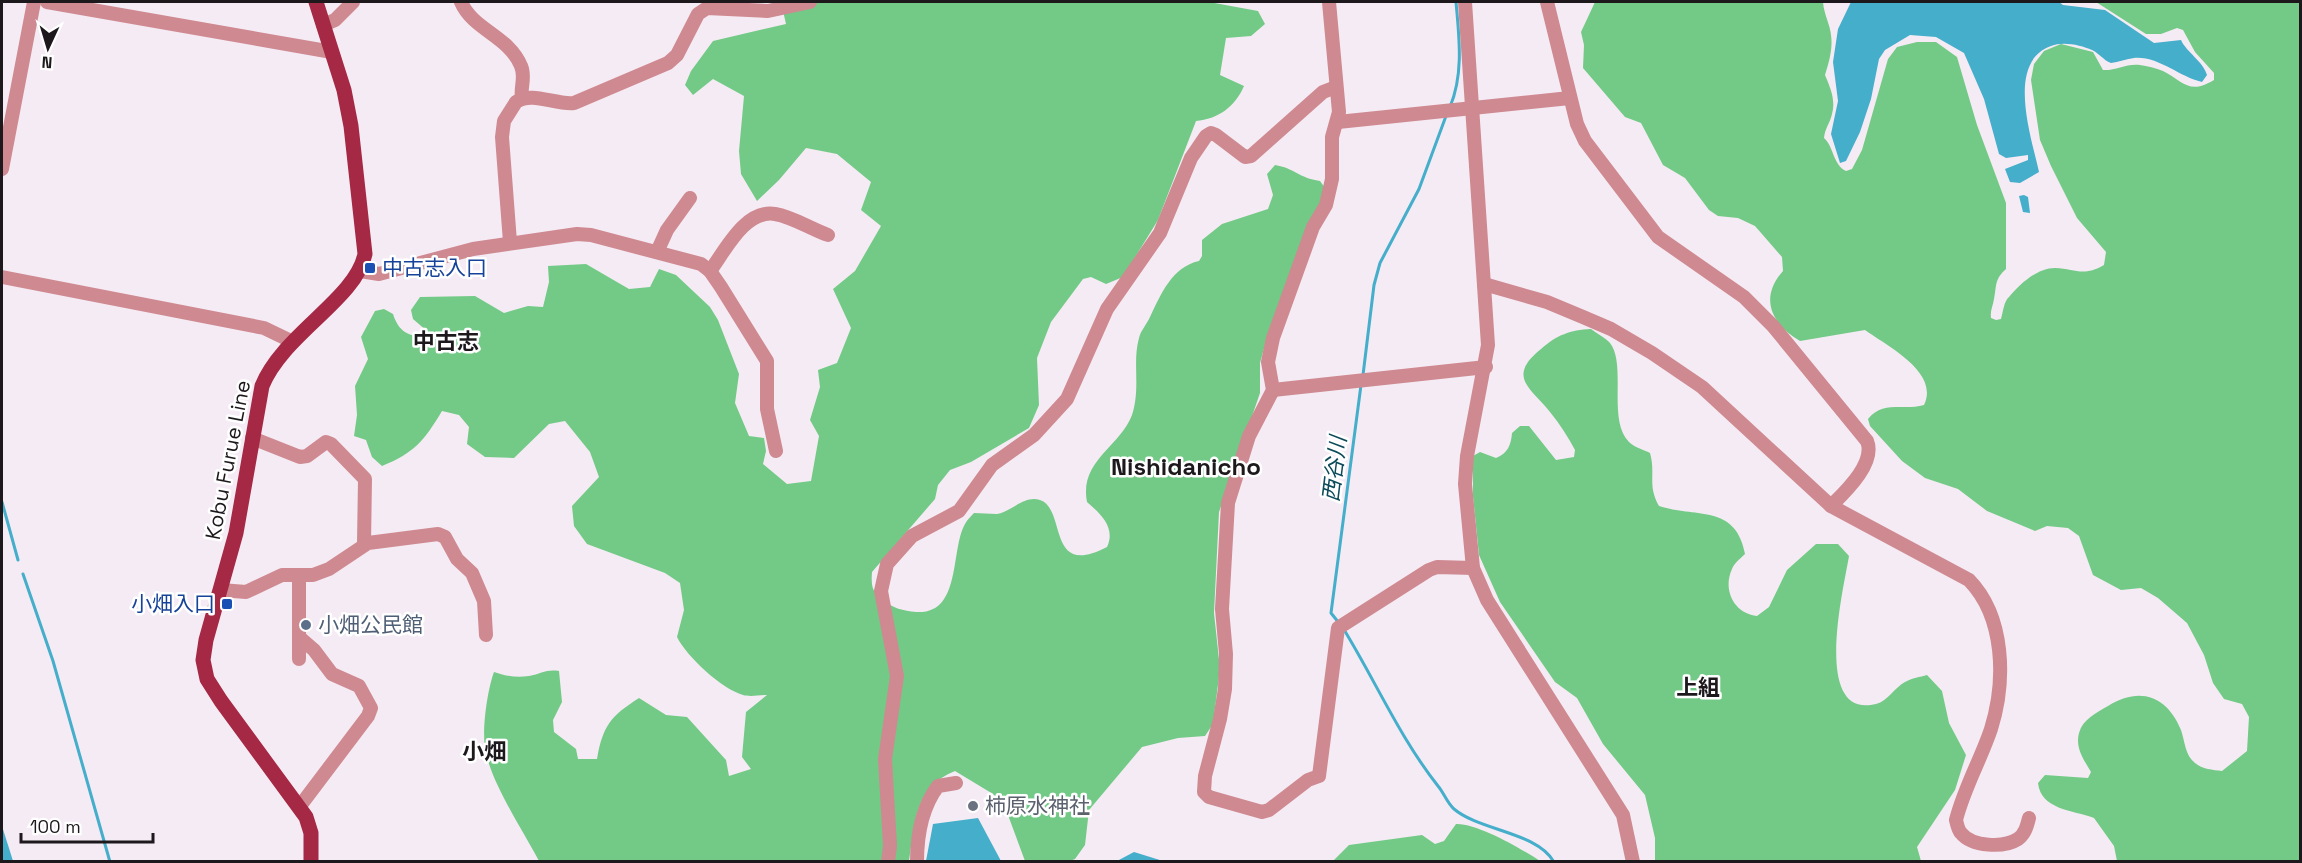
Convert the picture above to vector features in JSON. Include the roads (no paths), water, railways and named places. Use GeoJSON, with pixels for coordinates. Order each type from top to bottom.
{"type":"FeatureCollection","features":[{"type":"Feature","properties":{"kind":"main road"},"geometry":{"type":"LineString","coordinates":[[316,2],[332,52],[351,126],[366,242],[360,271]]}},
{"type":"Feature","properties":{"kind":"main road","name":"Kobu Furue Line"},"geometry":{"type":"LineString","coordinates":[[311,861],[311,833],[300,806],[207,679],[204,649],[236,534],[262,386],[268,371],[291,342],[360,271]]}},
{"type":"Feature","properties":{"kind":"street"},"geometry":{"type":"LineString","coordinates":[[2,169],[34,2]]}},
{"type":"Feature","properties":{"kind":"street"},"geometry":{"type":"LineString","coordinates":[[47,2],[332,52]]}},
{"type":"Feature","properties":{"kind":"street"},"geometry":{"type":"LineString","coordinates":[[323,25],[335,20],[353,2]]}},
{"type":"Feature","properties":{"kind":"street"},"geometry":{"type":"LineString","coordinates":[[461,2],[468,15],[514,52],[524,73],[522,98],[510,109],[502,137],[510,242]]}},
{"type":"Feature","properties":{"kind":"street"},"geometry":{"type":"LineString","coordinates":[[522,98],[574,103],[658,68],[677,55],[691,24],[698,14],[707,8],[768,11],[810,2]]}},
{"type":"Feature","properties":{"kind":"street"},"geometry":{"type":"LineString","coordinates":[[1329,2],[1338,122],[1332,137],[1332,179],[1326,205],[1313,226],[1273,338],[1268,362],[1273,390],[1249,436],[1228,503],[1222,609],[1226,654],[1225,689],[1220,719],[1205,776],[1204,792],[1209,797],[1262,812],[1269,810],[1303,784],[1319,776],[1340,626],[1429,570],[1437,567],[1473,568]]}},
{"type":"Feature","properties":{"kind":"street"},"geometry":{"type":"LineString","coordinates":[[1465,2],[1488,345],[1486,366],[1467,456],[1466,484],[1473,568],[1487,600],[1623,815],[1633,861]]}},
{"type":"Feature","properties":{"kind":"street"},"geometry":{"type":"LineString","coordinates":[[1547,2],[1570,98],[1586,141],[1658,237],[1744,297],[1773,326],[1867,441],[1869,451],[1864,465],[1831,506]]}},
{"type":"Feature","properties":{"kind":"street"},"geometry":{"type":"LineString","coordinates":[[888,861],[890,846],[885,759],[897,676],[881,591],[887,564],[897,549],[912,536],[959,511],[992,465],[1034,435],[1067,399],[1084,364],[1099,324],[1168,220],[1191,158],[1206,136],[1211,133],[1216,135],[1245,157],[1251,156],[1323,92],[1336,87]]}},
{"type":"Feature","properties":{"kind":"street"},"geometry":{"type":"LineString","coordinates":[[1338,122],[1570,98]]}},
{"type":"Feature","properties":{"kind":"street"},"geometry":{"type":"LineString","coordinates":[[657,252],[667,230],[690,198]]}},
{"type":"Feature","properties":{"kind":"street"},"geometry":{"type":"LineString","coordinates":[[710,271],[747,223],[757,216],[774,214],[828,235]]}},
{"type":"Feature","properties":{"kind":"street"},"geometry":{"type":"LineString","coordinates":[[360,271],[379,274],[473,249],[577,234],[701,264],[710,271],[767,361],[767,409],[776,451]]}},
{"type":"Feature","properties":{"kind":"street"},"geometry":{"type":"LineString","coordinates":[[2,278],[264,328],[291,342]]}},
{"type":"Feature","properties":{"kind":"street"},"geometry":{"type":"LineString","coordinates":[[1484,284],[1565,310],[1611,329],[1652,353],[1702,387],[1831,506],[1969,580],[1980,591],[1994,618],[1997,635],[1995,713],[1956,820],[1960,832],[1971,841],[2002,844],[2018,839],[2025,832],[2029,818]]}},
{"type":"Feature","properties":{"kind":"street"},"geometry":{"type":"LineString","coordinates":[[1273,390],[1486,366]]}},
{"type":"Feature","properties":{"kind":"street"},"geometry":{"type":"LineString","coordinates":[[252,438],[300,457],[307,456],[326,442],[331,444],[365,479],[364,544]]}},
{"type":"Feature","properties":{"kind":"street"},"geometry":{"type":"LineString","coordinates":[[221,590],[246,592],[274,577],[298,577],[329,569],[364,544],[442,535],[457,559],[472,573],[484,601],[486,635]]}},
{"type":"Feature","properties":{"kind":"street"},"geometry":{"type":"LineString","coordinates":[[298,577],[299,659]]}},
{"type":"Feature","properties":{"kind":"street"},"geometry":{"type":"LineString","coordinates":[[299,637],[314,650],[332,674],[359,686],[371,708],[368,716],[300,806]]}},
{"type":"Feature","properties":{"kind":"street"},"geometry":{"type":"LineString","coordinates":[[917,861],[919,832],[930,797],[938,786],[956,783]]}},
{"type":"Feature","properties":{"kind":"water"},"geometry":{"type":"Polygon","coordinates":[[[1851,2],[2059,2],[2063,5],[2105,10],[2154,43],[2181,40],[2202,65],[2207,75],[2202,82],[2152,60],[2134,58],[2111,63],[2094,51],[2083,47],[2066,44],[2051,46],[2037,55],[2029,68],[2025,84],[2028,122],[2039,172],[2020,183],[2010,182],[2005,169],[2028,160],[2028,155],[2006,158],[1999,154],[1984,99],[1964,53],[1936,37],[1910,35],[1885,50],[1879,59],[1871,99],[1860,132],[1846,161],[1840,163],[1831,134],[1838,101],[1833,62],[1838,29],[1851,2]]]}},
{"type":"Feature","properties":{"kind":"water"},"geometry":{"type":"Polygon","coordinates":[[[2019,196],[2028,197],[2030,213],[2023,212],[2019,196]]]}},
{"type":"Feature","properties":{"kind":"water"},"geometry":{"type":"Polygon","coordinates":[[[978,818],[1001,861],[926,861],[933,824],[978,818]]]}},
{"type":"Feature","properties":{"kind":"water"},"geometry":{"type":"Polygon","coordinates":[[[2,826],[13,861],[2,861],[2,826]]]}},
{"type":"Feature","properties":{"kind":"water"},"geometry":{"type":"Polygon","coordinates":[[[1134,852],[1163,861],[1117,861],[1134,852]]]}},
{"type":"Feature","properties":{"kind":"waterway","name":"西谷川"},"geometry":{"type":"LineString","coordinates":[[1450,107],[1459,68],[1456,2]]}},
{"type":"Feature","properties":{"kind":"waterway","name":"西谷川"},"geometry":{"type":"LineString","coordinates":[[1363,375],[1374,285],[1380,263],[1419,189],[1446,116]]}},
{"type":"Feature","properties":{"kind":"waterway","name":"西谷川"},"geometry":{"type":"LineString","coordinates":[[1339,623],[1331,613],[1361,385]]}},
{"type":"Feature","properties":{"kind":"waterway"},"geometry":{"type":"LineString","coordinates":[[2,502],[18,560]]}},
{"type":"Feature","properties":{"kind":"waterway"},"geometry":{"type":"LineString","coordinates":[[23,574],[53,661],[110,862]]}},
{"type":"Feature","properties":{"kind":"waterway","name":"西谷川"},"geometry":{"type":"LineString","coordinates":[[1343,628],[1400,729],[1452,807],[1478,822],[1535,844],[1554,862]]}},
{"type":"Feature","properties":{"kind":"place","name":"中古志入口"},"geometry":{"type":"Point","coordinates":[370,268]}},
{"type":"Feature","properties":{"kind":"place","name":"小畑入口"},"geometry":{"type":"Point","coordinates":[227,604]}},
{"type":"Feature","properties":{"kind":"place","name":"小畑公民館"},"geometry":{"type":"Point","coordinates":[306,625]}},
{"type":"Feature","properties":{"kind":"place","name":"柿原水神社"},"geometry":{"type":"Point","coordinates":[973,806]}},
{"type":"Feature","properties":{"kind":"district","name":"中古志"},"geometry":{"type":"Point","coordinates":[446,341]}},
{"type":"Feature","properties":{"kind":"district","name":"Nishidanicho"},"geometry":{"type":"Point","coordinates":[1186,467]}},
{"type":"Feature","properties":{"kind":"district","name":"上組"},"geometry":{"type":"Point","coordinates":[1698,687]}},
{"type":"Feature","properties":{"kind":"district","name":"小畑"},"geometry":{"type":"Point","coordinates":[484,751]}}]}
